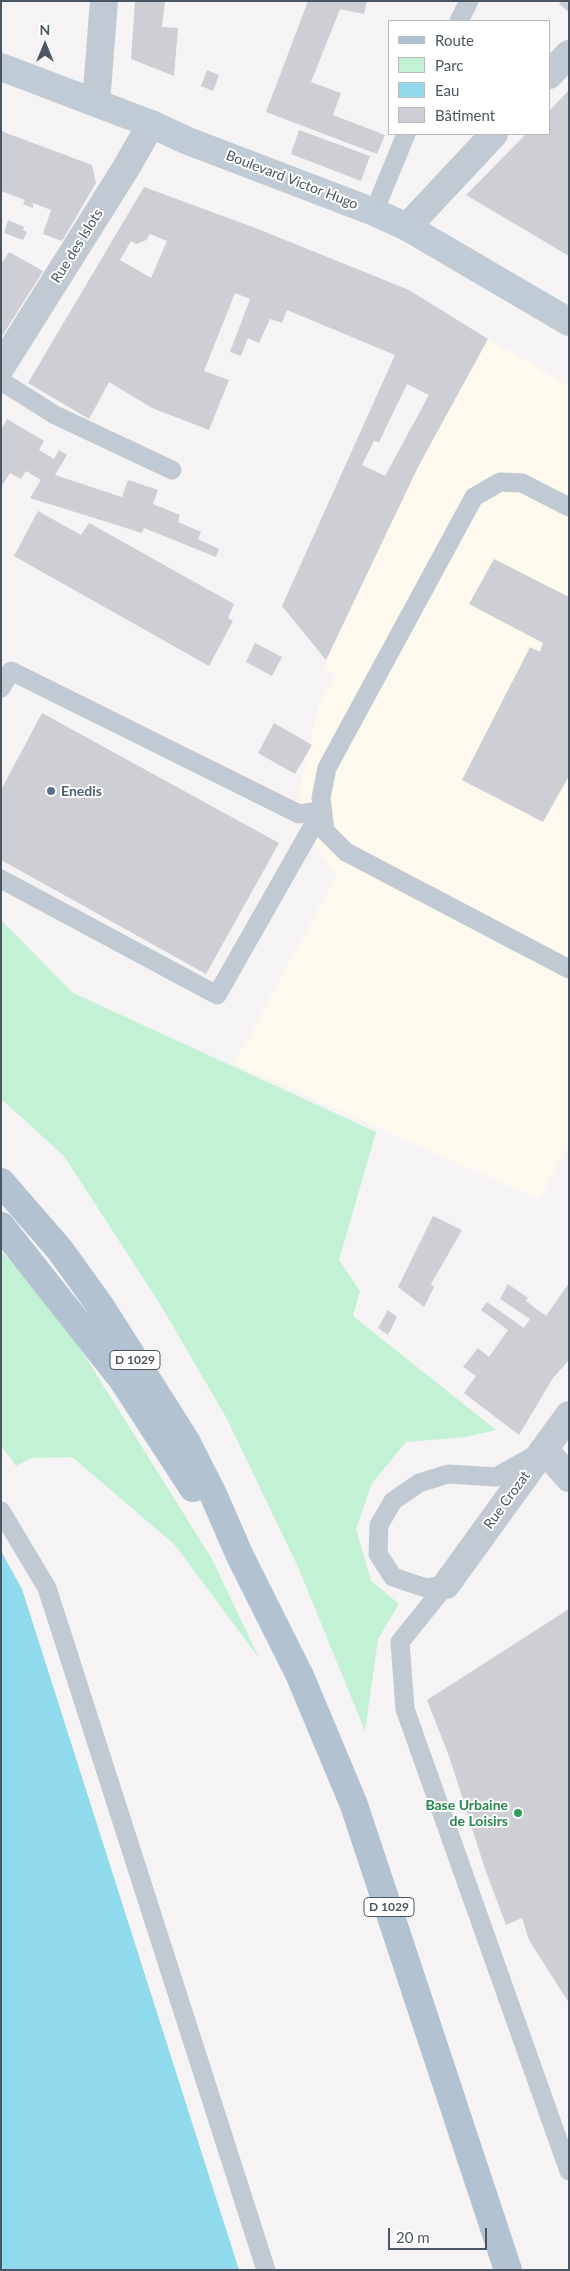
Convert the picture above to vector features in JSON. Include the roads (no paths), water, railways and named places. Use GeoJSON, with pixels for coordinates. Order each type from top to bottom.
{"type":"FeatureCollection","features":[{"type":"Feature","properties":{"kind":"main road","name":"Boulevard Victor Hugo"},"geometry":{"type":"LineString","coordinates":[[1,67],[374,212],[407,227],[569,322]]}},
{"type":"Feature","properties":{"kind":"main road","name":"D 1029"},"geometry":{"type":"LineString","coordinates":[[1,1182],[60,1250],[101,1307],[186,1441],[213,1494],[240,1556],[300,1676],[354,1805],[508,2270]]}},
{"type":"Feature","properties":{"kind":"main road","name":"D 1029"},"geometry":{"type":"LineString","coordinates":[[1,1226],[122,1379],[174,1460],[240,1556]]}},
{"type":"Feature","properties":{"kind":"street"},"geometry":{"type":"LineString","coordinates":[[96,103],[104,1]]}},
{"type":"Feature","properties":{"kind":"street"},"geometry":{"type":"LineString","coordinates":[[550,75],[569,54]]}},
{"type":"Feature","properties":{"kind":"street","name":"Rue des Islots"},"geometry":{"type":"LineString","coordinates":[[1,367],[126,168],[151,124]]}},
{"type":"Feature","properties":{"kind":"street"},"geometry":{"type":"LineString","coordinates":[[407,227],[493,135]]}},
{"type":"Feature","properties":{"kind":"street","name":"Rue Crozat"},"geometry":{"type":"LineString","coordinates":[[446,1585],[569,1415]]}},
{"type":"Feature","properties":{"kind":"street"},"geometry":{"type":"LineString","coordinates":[[544,1449],[569,1478]]}},
{"type":"Feature","properties":{"kind":"lane"},"geometry":{"type":"LineString","coordinates":[[460,20],[469,1]]}},
{"type":"Feature","properties":{"kind":"lane"},"geometry":{"type":"LineString","coordinates":[[374,212],[406,135]]}},
{"type":"Feature","properties":{"kind":"lane"},"geometry":{"type":"LineString","coordinates":[[1,381],[55,415],[172,470]]}},
{"type":"Feature","properties":{"kind":"lane"},"geometry":{"type":"LineString","coordinates":[[569,508],[522,484],[500,482],[474,497],[327,768],[321,798],[325,831],[346,852],[569,969]]}},
{"type":"Feature","properties":{"kind":"lane"},"geometry":{"type":"LineString","coordinates":[[1,688],[11,671],[299,814],[322,810]]}},
{"type":"Feature","properties":{"kind":"lane"},"geometry":{"type":"LineString","coordinates":[[1,879],[217,995],[322,810]]}},
{"type":"Feature","properties":{"kind":"lane"},"geometry":{"type":"LineString","coordinates":[[446,1585],[426,1588],[393,1577],[378,1554],[379,1525],[393,1501],[419,1483],[448,1474],[496,1477],[544,1449]]}},
{"type":"Feature","properties":{"kind":"lane"},"geometry":{"type":"LineString","coordinates":[[1,1511],[47,1588],[266,2270]]}},
{"type":"Feature","properties":{"kind":"lane"},"geometry":{"type":"LineString","coordinates":[[446,1585],[400,1642],[405,1709],[569,2171]]}},
{"type":"Feature","properties":{"kind":"water"},"geometry":{"type":"Polygon","coordinates":[[[1,1551],[22,1589],[239,2270],[1,2270],[1,1551]]]}},
{"type":"Feature","properties":{"kind":"place","name":"Enedis"},"geometry":{"type":"Point","coordinates":[51,791]}},
{"type":"Feature","properties":{"kind":"place","name":"Base Urbaine de Loisirs"},"geometry":{"type":"Point","coordinates":[518,1813]}}]}
